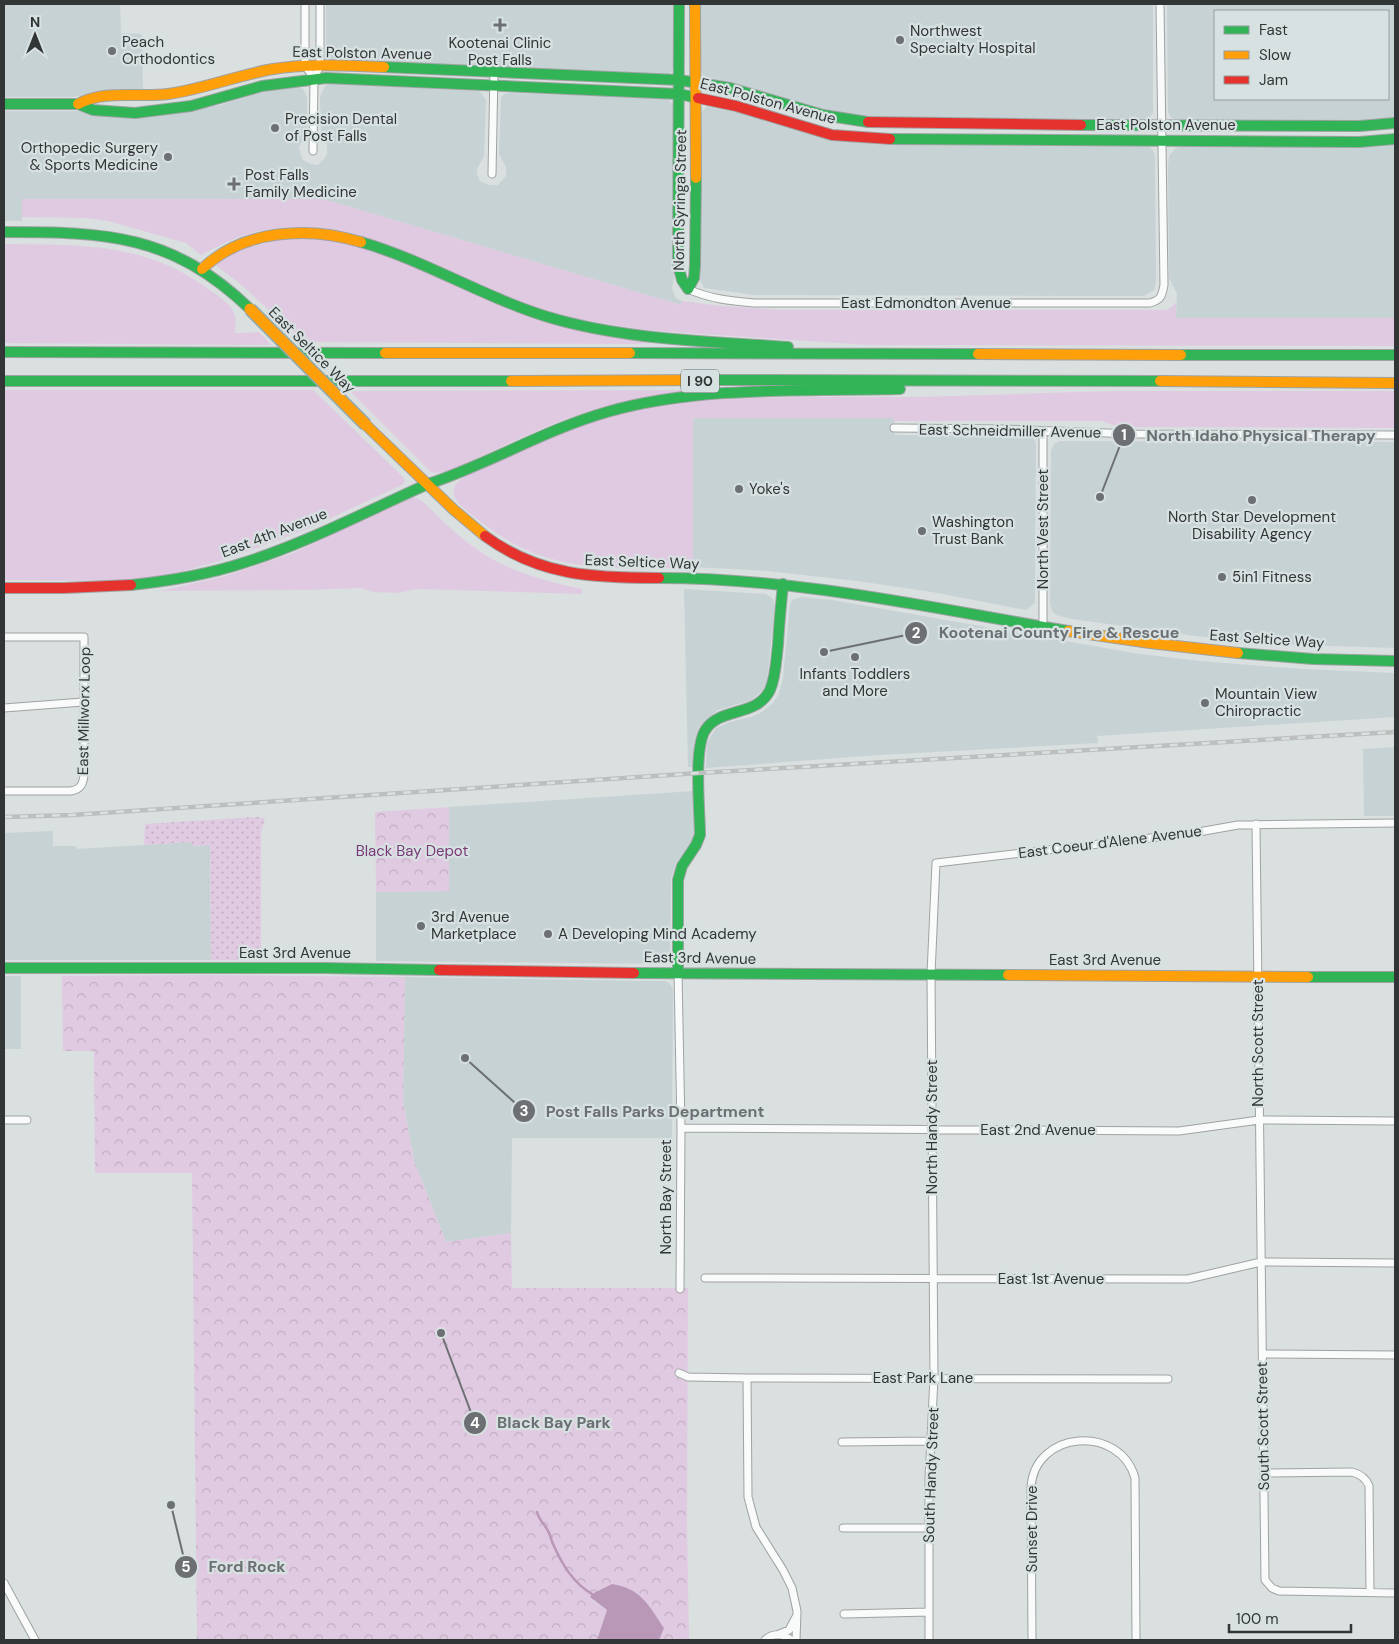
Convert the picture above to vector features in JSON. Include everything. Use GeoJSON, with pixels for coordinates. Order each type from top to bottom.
{"type":"FeatureCollection","features":[{"type":"Feature","properties":{"kind":"main road","name":"North Syringa Street"},"geometry":{"type":"LineString","coordinates":[[679,4],[678,265],[682,280],[688,289],[694,278],[695,264],[695,4]]}},
{"type":"Feature","properties":{"kind":"main road","name":"East Polston Avenue"},"geometry":{"type":"LineString","coordinates":[[78,104],[90,98],[104,96],[156,95],[191,89],[266,70],[320,66],[418,68],[680,80],[736,90],[801,110],[855,122],[986,125],[1351,126],[1395,123]]}},
{"type":"Feature","properties":{"kind":"main road","name":"East Polston Avenue"},"geometry":{"type":"LineString","coordinates":[[4,104],[78,104],[93,110],[135,113],[191,106],[262,86],[314,78],[680,94],[736,106],[798,126],[856,138],[922,141],[1163,140],[1359,142],[1395,139]]}},
{"type":"Feature","properties":{"kind":"main road","name":"East Seltice Way"},"geometry":{"type":"LineString","coordinates":[[4,232],[80,233],[111,236],[149,246],[202,269],[232,290],[463,520],[486,539],[515,556],[554,570],[572,574],[614,578],[709,579],[783,584],[883,597],[1043,627],[1150,643],[1282,656],[1395,661]]}},
{"type":"Feature","properties":{"kind":"main road"},"geometry":{"type":"LineString","coordinates":[[202,269],[218,255],[241,244],[277,234],[322,233],[344,236],[383,248],[511,304],[544,316],[587,327],[662,337],[895,354]]}},
{"type":"Feature","properties":{"kind":"main road","name":"I 90"},"geometry":{"type":"LineString","coordinates":[[4,352],[1395,355]]}},
{"type":"Feature","properties":{"kind":"main road","name":"I 90"},"geometry":{"type":"LineString","coordinates":[[4,381],[1088,380],[1395,383]]}},
{"type":"Feature","properties":{"kind":"main road","name":"East 4th Avenue"},"geometry":{"type":"LineString","coordinates":[[4,588],[115,587],[162,582],[209,573],[242,564],[280,550],[428,484],[452,477],[503,452],[573,422],[639,404],[722,393],[937,389],[1088,380]]}},
{"type":"Feature","properties":{"kind":"main road","name":"North Bay Street"},"geometry":{"type":"LineString","coordinates":[[678,973],[677,887],[682,867],[698,843],[700,835],[699,759],[701,738],[706,728],[716,719],[753,707],[769,692],[774,678],[783,584]]}},
{"type":"Feature","properties":{"kind":"main road","name":"East 3rd Avenue"},"geometry":{"type":"LineString","coordinates":[[4,968],[323,968],[678,973],[1395,977]]}},
{"type":"Feature","properties":{"kind":"street"},"geometry":{"type":"LineString","coordinates":[[305,4],[305,66],[314,78]]}},
{"type":"Feature","properties":{"kind":"street"},"geometry":{"type":"LineString","coordinates":[[314,151],[314,78],[320,66],[320,4]]}},
{"type":"Feature","properties":{"kind":"street"},"geometry":{"type":"LineString","coordinates":[[1160,4],[1163,140]]}},
{"type":"Feature","properties":{"kind":"street"},"geometry":{"type":"LineString","coordinates":[[492,174],[494,72]]}},
{"type":"Feature","properties":{"kind":"street","name":"East Edmondton Avenue"},"geometry":{"type":"LineString","coordinates":[[688,289],[704,296],[726,301],[754,303],[1150,303],[1159,300],[1162,296],[1164,285],[1163,140]]}},
{"type":"Feature","properties":{"kind":"street","name":"East Schneidmiller Avenue"},"geometry":{"type":"LineString","coordinates":[[894,428],[1002,428],[1134,434],[1395,435]]}},
{"type":"Feature","properties":{"kind":"street","name":"North Vest Street"},"geometry":{"type":"LineString","coordinates":[[1043,431],[1043,627]]}},
{"type":"Feature","properties":{"kind":"street","name":"East Millworx Loop"},"geometry":{"type":"LineString","coordinates":[[4,637],[84,637],[84,775],[81,787],[72,791],[4,791]]}},
{"type":"Feature","properties":{"kind":"street"},"geometry":{"type":"LineString","coordinates":[[4,708],[83,702]]}},
{"type":"Feature","properties":{"kind":"street","name":"East Coeur d'Alene Avenue"},"geometry":{"type":"LineString","coordinates":[[931,974],[936,862],[1256,824],[1395,823]]}},
{"type":"Feature","properties":{"kind":"street","name":"North Scott Street"},"geometry":{"type":"LineString","coordinates":[[1256,824],[1261,1262]]}},
{"type":"Feature","properties":{"kind":"street","name":"North Bay Street"},"geometry":{"type":"LineString","coordinates":[[678,973],[681,1128],[680,1289]]}},
{"type":"Feature","properties":{"kind":"street","name":"North Handy Street"},"geometry":{"type":"LineString","coordinates":[[931,974],[933,1279]]}},
{"type":"Feature","properties":{"kind":"street"},"geometry":{"type":"LineString","coordinates":[[4,1120],[27,1120]]}},
{"type":"Feature","properties":{"kind":"street","name":"East 2nd Avenue"},"geometry":{"type":"LineString","coordinates":[[681,1128],[1179,1131],[1259,1120],[1395,1121]]}},
{"type":"Feature","properties":{"kind":"street","name":"East 1st Avenue"},"geometry":{"type":"LineString","coordinates":[[706,1278],[1188,1280],[1261,1262],[1395,1264]]}},
{"type":"Feature","properties":{"kind":"street","name":"South Scott Street"},"geometry":{"type":"LineString","coordinates":[[1261,1262],[1265,1580],[1272,1588],[1279,1591],[1370,1592]]}},
{"type":"Feature","properties":{"kind":"street","name":"South Handy Street"},"geometry":{"type":"LineString","coordinates":[[929,1640],[929,1528],[934,1378],[933,1279]]}},
{"type":"Feature","properties":{"kind":"street"},"geometry":{"type":"LineString","coordinates":[[1263,1354],[1395,1355]]}},
{"type":"Feature","properties":{"kind":"street","name":"East Park Lane"},"geometry":{"type":"LineString","coordinates":[[679,1373],[688,1377],[747,1378],[1168,1379]]}},
{"type":"Feature","properties":{"kind":"street"},"geometry":{"type":"LineString","coordinates":[[747,1378],[747,1489],[751,1512],[760,1535],[783,1570],[792,1588],[798,1612],[796,1640]]}},
{"type":"Feature","properties":{"kind":"street"},"geometry":{"type":"LineString","coordinates":[[842,1442],[931,1442]]}},
{"type":"Feature","properties":{"kind":"street","name":"Sunset Drive"},"geometry":{"type":"LineString","coordinates":[[1032,1640],[1032,1474],[1040,1460],[1056,1446],[1071,1442],[1089,1442],[1103,1444],[1120,1452],[1129,1463],[1135,1478],[1136,1640]]}},
{"type":"Feature","properties":{"kind":"street"},"geometry":{"type":"LineString","coordinates":[[1264,1473],[1352,1472],[1366,1480],[1369,1486],[1370,1592],[1395,1593]]}},
{"type":"Feature","properties":{"kind":"street"},"geometry":{"type":"LineString","coordinates":[[844,1528],[929,1528]]}},
{"type":"Feature","properties":{"kind":"street"},"geometry":{"type":"LineString","coordinates":[[4,1583],[35,1640]]}},
{"type":"Feature","properties":{"kind":"street"},"geometry":{"type":"LineString","coordinates":[[765,1640],[788,1630],[792,1626],[798,1612]]}},
{"type":"Feature","properties":{"kind":"street"},"geometry":{"type":"LineString","coordinates":[[844,1614],[929,1612]]}},
{"type":"Feature","properties":{"kind":"street"},"geometry":{"type":"LineString","coordinates":[[777,1634],[791,1640]]}},
{"type":"Feature","properties":{"kind":"shaded area"},"geometry":{"type":"Polygon","coordinates":[[[4,4],[120,4],[121,33],[142,34],[143,91],[102,92],[72,97],[4,97],[4,4]]]}},
{"type":"Feature","properties":{"kind":"shaded area","name":"Kootenai Clinic Post Falls"},"geometry":{"type":"Polygon","coordinates":[[[326,4],[675,4],[675,64],[670,74],[662,75],[334,61],[327,56],[326,51],[326,4]]]}},
{"type":"Feature","properties":{"kind":"shaded area"},"geometry":{"type":"Polygon","coordinates":[[[699,4],[1153,4],[1153,113],[1147,120],[1141,121],[890,120],[828,112],[704,78],[700,66],[699,4]]]}},
{"type":"Feature","properties":{"kind":"shaded area"},"geometry":{"type":"Polygon","coordinates":[[[1167,4],[1395,4],[1395,119],[1367,121],[1174,120],[1168,111],[1167,4]]]}},
{"type":"Feature","properties":{"kind":"shaded area"},"geometry":{"type":"Polygon","coordinates":[[[330,84],[480,91],[486,100],[484,156],[477,169],[477,174],[480,181],[489,185],[498,185],[506,176],[506,167],[499,154],[501,99],[506,93],[662,98],[669,100],[674,106],[675,270],[672,289],[676,298],[682,301],[681,305],[323,199],[22,199],[22,221],[4,221],[4,111],[80,111],[102,116],[166,115],[220,105],[262,92],[297,87],[303,89],[307,97],[307,134],[299,147],[300,153],[303,160],[310,164],[318,165],[327,154],[327,145],[321,134],[320,97],[325,86],[330,84]]]}},
{"type":"Feature","properties":{"kind":"shaded area"},"geometry":{"type":"Polygon","coordinates":[[[708,106],[730,110],[809,134],[836,140],[880,145],[1148,146],[1153,150],[1155,156],[1156,281],[1154,290],[1144,296],[754,295],[704,288],[699,276],[700,118],[702,111],[708,106]]]}},
{"type":"Feature","properties":{"kind":"shaded area"},"geometry":{"type":"Polygon","coordinates":[[[1395,145],[1395,318],[1176,318],[1177,294],[1169,278],[1168,165],[1169,156],[1176,148],[1182,146],[1377,147],[1395,145]]]}},
{"type":"Feature","properties":{"kind":"shaded area"},"geometry":{"type":"Polygon","coordinates":[[[692,418],[894,418],[895,435],[1031,436],[1036,445],[1035,603],[1026,610],[932,592],[857,581],[768,571],[693,567],[692,418]]]}},
{"type":"Feature","properties":{"kind":"shaded area"},"geometry":{"type":"Polygon","coordinates":[[[1060,441],[1395,442],[1395,648],[1301,645],[1196,636],[1072,619],[1056,615],[1052,611],[1050,604],[1051,451],[1054,444],[1060,441]]]}},
{"type":"Feature","properties":{"kind":"shaded area"},"geometry":{"type":"Polygon","coordinates":[[[684,589],[766,594],[773,599],[775,605],[767,681],[763,690],[751,700],[718,710],[705,720],[699,727],[694,742],[693,767],[688,767],[684,589]]]}},
{"type":"Feature","properties":{"kind":"shaded area"},"geometry":{"type":"Polygon","coordinates":[[[802,597],[832,600],[1133,653],[1199,661],[1302,669],[1395,673],[1395,717],[1097,736],[1098,743],[879,755],[706,768],[707,743],[716,728],[762,712],[773,703],[778,695],[783,679],[790,604],[792,600],[802,597]]]}},
{"type":"Feature","properties":{"kind":"shaded area"},"geometry":{"type":"Polygon","coordinates":[[[1395,747],[1395,816],[1364,816],[1363,749],[1395,747]]]}},
{"type":"Feature","properties":{"kind":"shaded area"},"geometry":{"type":"Polygon","coordinates":[[[694,791],[693,839],[676,863],[671,879],[670,958],[667,964],[376,961],[376,892],[449,891],[449,807],[694,791]]]}},
{"type":"Feature","properties":{"kind":"shaded area"},"geometry":{"type":"Polygon","coordinates":[[[53,831],[53,846],[76,846],[77,849],[193,842],[193,846],[210,845],[211,960],[4,960],[4,833],[53,831]]]}},
{"type":"Feature","properties":{"kind":"shaded area"},"geometry":{"type":"Polygon","coordinates":[[[4,976],[21,976],[21,1049],[4,1049],[4,976]]]}},
{"type":"Feature","properties":{"kind":"shaded area"},"geometry":{"type":"Polygon","coordinates":[[[405,977],[666,981],[673,990],[672,1138],[512,1138],[511,1233],[446,1242],[414,1161],[403,1100],[405,977]]]}},
{"type":"Feature","properties":{"kind":"shaded area"},"geometry":{"type":"Polygon","coordinates":[[[612,1584],[630,1589],[649,1605],[664,1628],[659,1640],[597,1640],[607,1610],[590,1597],[592,1594],[612,1584]]]}},
{"type":"Feature","properties":{"kind":"green space"},"geometry":{"type":"Polygon","coordinates":[[[22,199],[323,199],[681,305],[682,301],[779,310],[1166,310],[1176,302],[1176,318],[1395,318],[1395,346],[869,345],[638,329],[578,319],[521,303],[379,242],[344,232],[308,227],[271,229],[236,238],[201,255],[186,243],[108,221],[87,218],[22,217],[22,199]]]}},
{"type":"Feature","properties":{"kind":"green space"},"geometry":{"type":"Polygon","coordinates":[[[305,237],[346,242],[392,257],[512,311],[562,326],[653,343],[304,342],[237,281],[216,266],[222,255],[280,239],[305,237]]]}},
{"type":"Feature","properties":{"kind":"green space"},"geometry":{"type":"Polygon","coordinates":[[[4,244],[83,246],[133,254],[157,261],[181,272],[204,286],[231,307],[235,319],[235,333],[259,332],[271,345],[4,343],[4,244]]]}},
{"type":"Feature","properties":{"kind":"green space"},"geometry":{"type":"Polygon","coordinates":[[[4,390],[313,390],[405,481],[402,485],[307,529],[233,557],[173,574],[120,581],[4,580],[4,390]]]}},
{"type":"Feature","properties":{"kind":"green space"},"geometry":{"type":"Polygon","coordinates":[[[693,390],[636,399],[587,411],[557,422],[452,470],[438,473],[431,472],[350,391],[693,390]]]}},
{"type":"Feature","properties":{"kind":"green space"},"geometry":{"type":"Polygon","coordinates":[[[1126,391],[1395,391],[1395,428],[1119,427],[1102,421],[894,421],[894,418],[693,418],[693,567],[684,568],[603,567],[554,559],[530,551],[505,539],[466,511],[454,495],[455,485],[461,479],[490,462],[573,426],[613,414],[654,406],[738,398],[906,397],[1126,391]]]}},
{"type":"Feature","properties":{"kind":"green space"},"geometry":{"type":"Polygon","coordinates":[[[413,497],[421,500],[475,548],[499,563],[526,574],[582,589],[582,594],[418,589],[396,593],[374,592],[361,588],[160,591],[226,576],[291,554],[413,497]]]}},
{"type":"Feature","properties":{"kind":"green space","name":"Black Bay Depot"},"geometry":{"type":"Polygon","coordinates":[[[449,807],[449,891],[376,892],[375,812],[449,807]]]}},
{"type":"Feature","properties":{"kind":"green space"},"geometry":{"type":"Polygon","coordinates":[[[265,818],[261,833],[261,960],[211,960],[210,845],[193,846],[192,842],[144,845],[145,824],[265,818]]]}},
{"type":"Feature","properties":{"kind":"green space"},"geometry":{"type":"Polygon","coordinates":[[[62,976],[405,977],[403,1101],[414,1161],[446,1242],[511,1233],[512,1288],[688,1288],[687,1522],[689,1640],[659,1640],[664,1627],[591,1599],[607,1610],[597,1640],[197,1640],[192,1173],[95,1173],[94,1051],[63,1051],[62,976]]]}},
{"type":"Feature","properties":{"kind":"waterway"},"geometry":{"type":"LineString","coordinates":[[537,1512],[548,1530],[560,1559],[579,1584],[592,1594]]}},
{"type":"Feature","properties":{"kind":"railway"},"geometry":{"type":"LineString","coordinates":[[4,817],[72,815],[699,773],[1395,732]]}},
{"type":"Feature","properties":{"kind":"traffic: fast"},"geometry":{"type":"LineString","coordinates":[[679,4],[678,265],[682,280],[688,289],[694,278],[695,265],[696,178]]}},
{"type":"Feature","properties":{"kind":"traffic: fast"},"geometry":{"type":"LineString","coordinates":[[384,67],[679,80],[730,88],[823,115],[868,122]]}},
{"type":"Feature","properties":{"kind":"traffic: fast"},"geometry":{"type":"LineString","coordinates":[[4,104],[78,104],[93,110],[135,113],[191,106],[262,86],[326,78],[679,94],[698,98]]}},
{"type":"Feature","properties":{"kind":"traffic: fast"},"geometry":{"type":"LineString","coordinates":[[1081,125],[1360,126],[1395,123]]}},
{"type":"Feature","properties":{"kind":"traffic: fast"},"geometry":{"type":"LineString","coordinates":[[890,139],[1359,142],[1395,139]]}},
{"type":"Feature","properties":{"kind":"traffic: fast"},"geometry":{"type":"LineString","coordinates":[[4,232],[74,233],[136,242],[165,252],[193,265],[221,284],[250,309]]}},
{"type":"Feature","properties":{"kind":"traffic: fast"},"geometry":{"type":"LineString","coordinates":[[361,242],[408,259],[500,300],[577,325],[637,335],[788,347]]}},
{"type":"Feature","properties":{"kind":"traffic: fast"},"geometry":{"type":"LineString","coordinates":[[4,352],[385,353]]}},
{"type":"Feature","properties":{"kind":"traffic: fast"},"geometry":{"type":"LineString","coordinates":[[630,353],[978,354]]}},
{"type":"Feature","properties":{"kind":"traffic: fast"},"geometry":{"type":"LineString","coordinates":[[1181,355],[1395,355]]}},
{"type":"Feature","properties":{"kind":"traffic: fast"},"geometry":{"type":"LineString","coordinates":[[711,380],[1160,381]]}},
{"type":"Feature","properties":{"kind":"traffic: fast"},"geometry":{"type":"LineString","coordinates":[[4,381],[511,381]]}},
{"type":"Feature","properties":{"kind":"traffic: fast"},"geometry":{"type":"LineString","coordinates":[[428,484],[473,467],[584,419],[642,404],[715,394],[790,390],[900,389]]}},
{"type":"Feature","properties":{"kind":"traffic: fast"},"geometry":{"type":"LineString","coordinates":[[131,585],[201,574],[267,555],[314,536],[428,484]]}},
{"type":"Feature","properties":{"kind":"traffic: fast"},"geometry":{"type":"LineString","coordinates":[[659,578],[711,579],[813,589],[915,604],[1068,631]]}},
{"type":"Feature","properties":{"kind":"traffic: fast"},"geometry":{"type":"LineString","coordinates":[[678,973],[678,880],[682,866],[696,845],[700,835],[698,764],[702,737],[706,729],[720,717],[757,704],[764,699],[770,690],[774,679],[783,584]]}},
{"type":"Feature","properties":{"kind":"traffic: fast"},"geometry":{"type":"LineString","coordinates":[[1238,653],[1313,659],[1395,661]]}},
{"type":"Feature","properties":{"kind":"traffic: fast"},"geometry":{"type":"LineString","coordinates":[[4,968],[439,970]]}},
{"type":"Feature","properties":{"kind":"traffic: fast"},"geometry":{"type":"LineString","coordinates":[[634,973],[1008,975]]}},
{"type":"Feature","properties":{"kind":"traffic: fast"},"geometry":{"type":"LineString","coordinates":[[1308,977],[1395,977]]}},
{"type":"Feature","properties":{"kind":"traffic: slow"},"geometry":{"type":"LineString","coordinates":[[695,4],[696,178]]}},
{"type":"Feature","properties":{"kind":"traffic: slow"},"geometry":{"type":"LineString","coordinates":[[78,104],[89,99],[111,95],[157,95],[181,92],[287,67],[328,65],[384,67]]}},
{"type":"Feature","properties":{"kind":"traffic: slow"},"geometry":{"type":"LineString","coordinates":[[202,269],[219,256],[237,246],[277,234],[320,234],[361,242]]}},
{"type":"Feature","properties":{"kind":"traffic: slow"},"geometry":{"type":"LineString","coordinates":[[250,309],[366,425]]}},
{"type":"Feature","properties":{"kind":"traffic: slow"},"geometry":{"type":"LineString","coordinates":[[385,353],[630,353]]}},
{"type":"Feature","properties":{"kind":"traffic: slow"},"geometry":{"type":"LineString","coordinates":[[978,354],[1181,355]]}},
{"type":"Feature","properties":{"kind":"traffic: slow"},"geometry":{"type":"LineString","coordinates":[[511,381],[711,380]]}},
{"type":"Feature","properties":{"kind":"traffic: slow"},"geometry":{"type":"LineString","coordinates":[[1160,381],[1395,383]]}},
{"type":"Feature","properties":{"kind":"traffic: slow"},"geometry":{"type":"LineString","coordinates":[[366,425],[454,510],[485,536]]}},
{"type":"Feature","properties":{"kind":"traffic: slow"},"geometry":{"type":"LineString","coordinates":[[1068,631],[1238,653]]}},
{"type":"Feature","properties":{"kind":"traffic: slow"},"geometry":{"type":"LineString","coordinates":[[1008,975],[1308,977]]}},
{"type":"Feature","properties":{"kind":"traffic: jam"},"geometry":{"type":"LineString","coordinates":[[698,98],[736,106],[832,135],[890,139]]}},
{"type":"Feature","properties":{"kind":"traffic: jam"},"geometry":{"type":"LineString","coordinates":[[868,122],[1081,125]]}},
{"type":"Feature","properties":{"kind":"traffic: jam"},"geometry":{"type":"LineString","coordinates":[[485,536],[505,549],[547,567],[590,575],[659,578]]}},
{"type":"Feature","properties":{"kind":"traffic: jam"},"geometry":{"type":"LineString","coordinates":[[4,588],[131,585]]}},
{"type":"Feature","properties":{"kind":"traffic: jam"},"geometry":{"type":"LineString","coordinates":[[439,970],[634,973]]}},
{"type":"Feature","properties":{"kind":"place","name":"Kootenai Clinic Post Falls"},"geometry":{"type":"Point","coordinates":[500,25]}},
{"type":"Feature","properties":{"kind":"place","name":"Northwest Specialty Hospital"},"geometry":{"type":"Point","coordinates":[900,40]}},
{"type":"Feature","properties":{"kind":"place","name":"Peach Orthodontics"},"geometry":{"type":"Point","coordinates":[112,51]}},
{"type":"Feature","properties":{"kind":"place","name":"Precision Dental of Post Falls"},"geometry":{"type":"Point","coordinates":[275,128]}},
{"type":"Feature","properties":{"kind":"place","name":"Orthopedic Surgery & Sports Medicine"},"geometry":{"type":"Point","coordinates":[168,157]}},
{"type":"Feature","properties":{"kind":"place","name":"Post Falls Family Medicine"},"geometry":{"type":"Point","coordinates":[234,184]}},
{"type":"Feature","properties":{"kind":"place","name":"Yoke's"},"geometry":{"type":"Point","coordinates":[739,489]}},
{"type":"Feature","properties":{"kind":"place","name":"North Idaho Physical Therapy"},"geometry":{"type":"Point","coordinates":[1100,497]}},
{"type":"Feature","properties":{"kind":"place","name":"North Star Development Disability Agency"},"geometry":{"type":"Point","coordinates":[1252,500]}},
{"type":"Feature","properties":{"kind":"place","name":"Washington Trust Bank"},"geometry":{"type":"Point","coordinates":[922,531]}},
{"type":"Feature","properties":{"kind":"place","name":"5in1 Fitness"},"geometry":{"type":"Point","coordinates":[1222,577]}},
{"type":"Feature","properties":{"kind":"place","name":"Kootenai County Fire & Rescue"},"geometry":{"type":"Point","coordinates":[824,652]}},
{"type":"Feature","properties":{"kind":"place","name":"Infants Toddlers and More"},"geometry":{"type":"Point","coordinates":[855,657]}},
{"type":"Feature","properties":{"kind":"place","name":"Mountain View Chiropractic"},"geometry":{"type":"Point","coordinates":[1205,703]}},
{"type":"Feature","properties":{"kind":"place","name":"3rd Avenue Marketplace"},"geometry":{"type":"Point","coordinates":[421,926]}},
{"type":"Feature","properties":{"kind":"place","name":"A Developing Mind Academy"},"geometry":{"type":"Point","coordinates":[548,934]}},
{"type":"Feature","properties":{"kind":"place","name":"Post Falls Parks Department"},"geometry":{"type":"Point","coordinates":[465,1058]}},
{"type":"Feature","properties":{"kind":"place","name":"Black Bay Park"},"geometry":{"type":"Point","coordinates":[441,1333]}},
{"type":"Feature","properties":{"kind":"place","name":"Ford Rock"},"geometry":{"type":"Point","coordinates":[171,1505]}}]}
